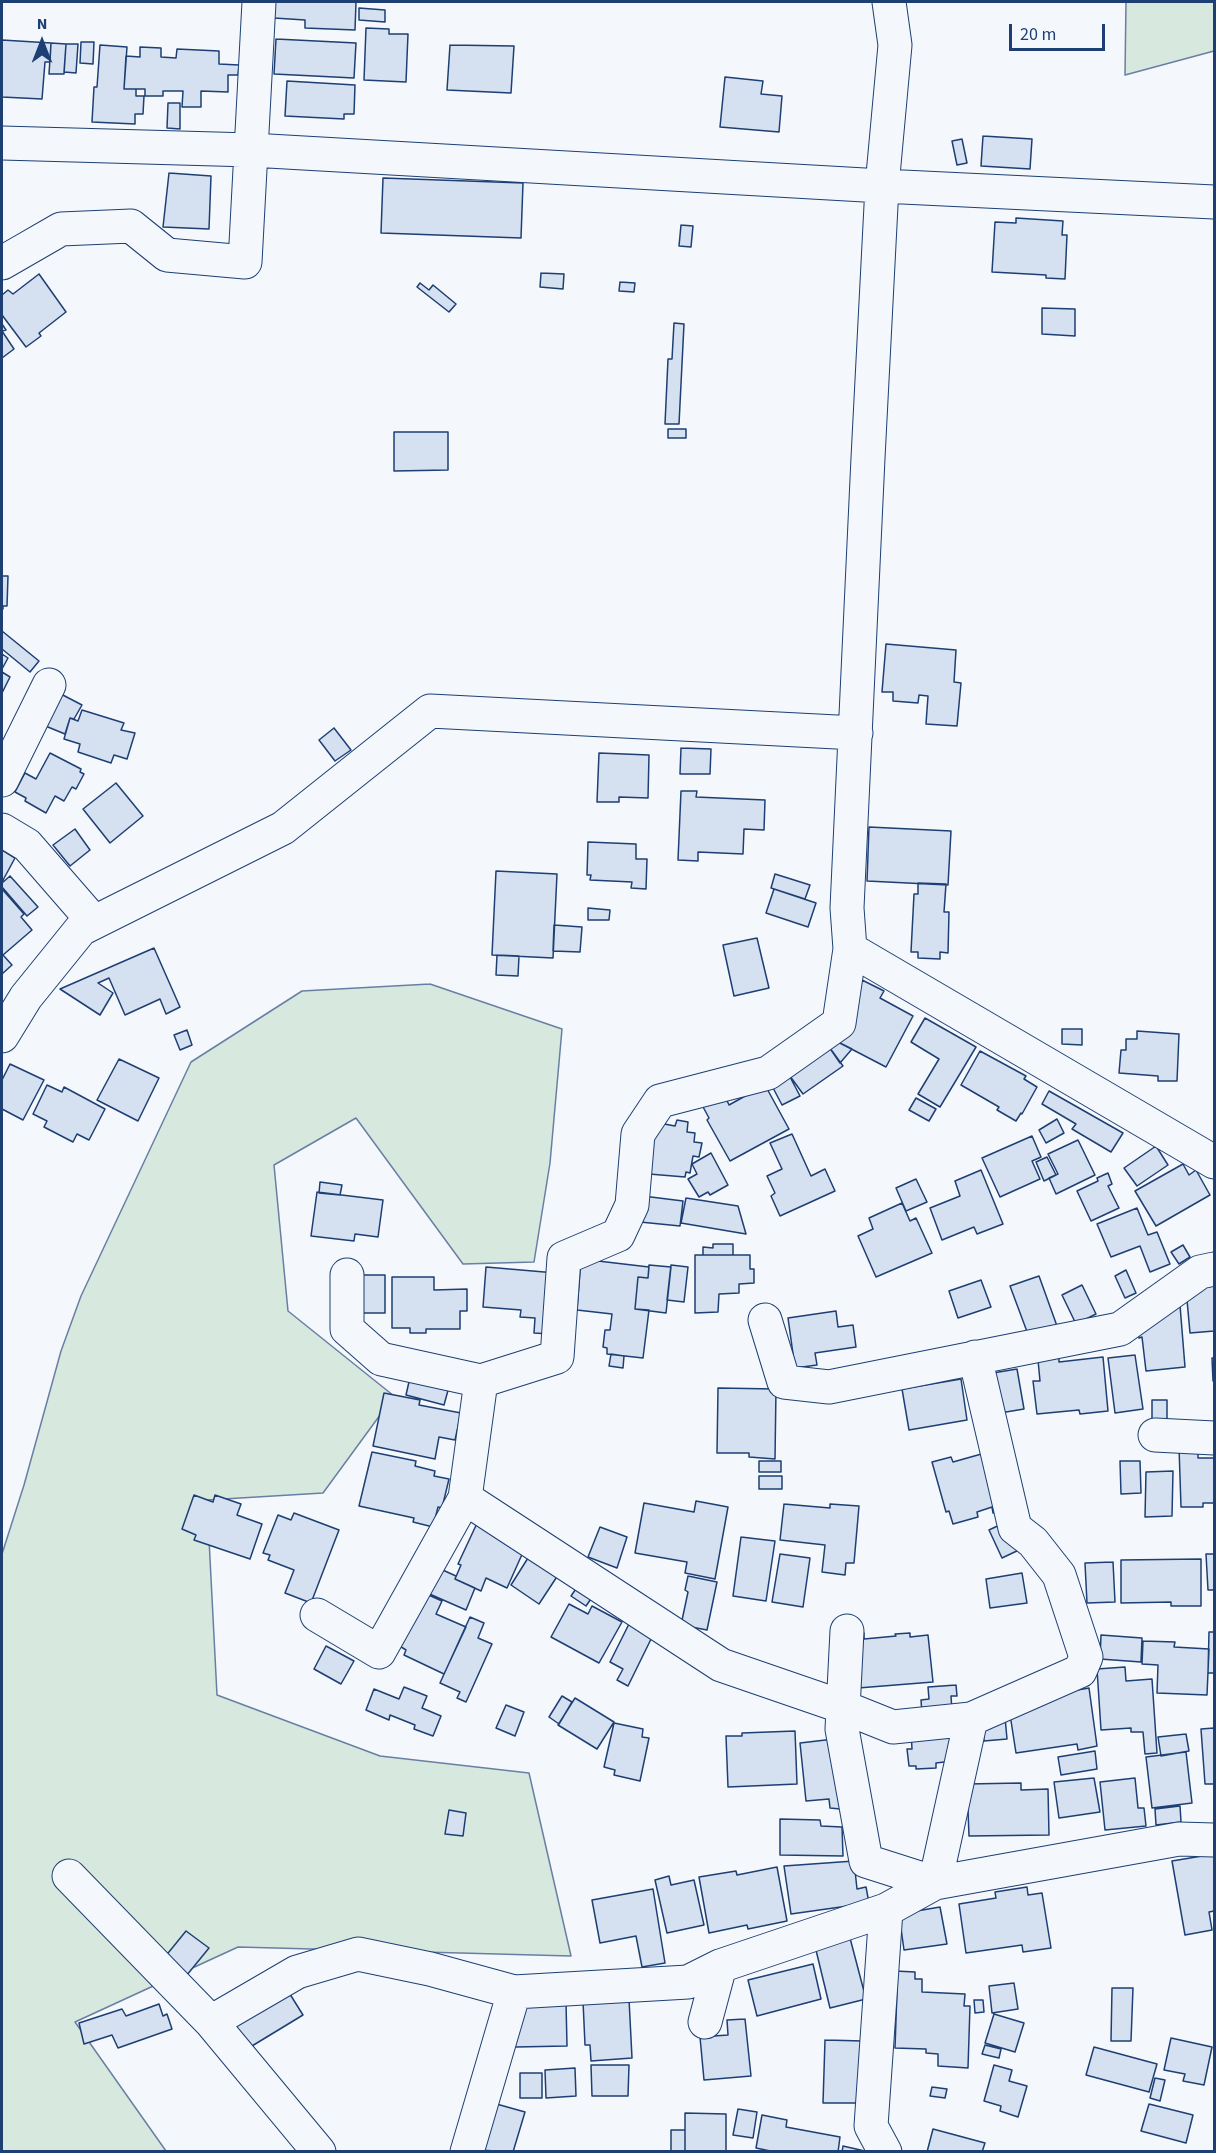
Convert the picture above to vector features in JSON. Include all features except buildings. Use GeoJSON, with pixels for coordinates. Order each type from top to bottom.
{"type":"FeatureCollection","features":[{"type":"Feature","properties":{"kind":"street"},"geometry":{"type":"LineString","coordinates":[[2,263],[60,229],[132,226],[167,255],[245,262],[259,2]]}},
{"type":"Feature","properties":{"kind":"street"},"geometry":{"type":"LineString","coordinates":[[347,1275],[347,1329],[381,1359],[481,1381],[557,1357],[564,1258],[618,1235],[632,1205],[638,1134],[660,1101],[768,1073],[840,1023],[850,949],[848,908],[882,186],[895,45],[889,2]]}},
{"type":"Feature","properties":{"kind":"street"},"geometry":{"type":"LineString","coordinates":[[2,143],[251,150],[882,186],[1215,202]]}},
{"type":"Feature","properties":{"kind":"street"},"geometry":{"type":"LineString","coordinates":[[2,780],[49,685]]}},
{"type":"Feature","properties":{"kind":"street"},"geometry":{"type":"LineString","coordinates":[[2,1036],[26,997],[81,929],[283,828],[430,711],[856,733]]}},
{"type":"Feature","properties":{"kind":"street"},"geometry":{"type":"LineString","coordinates":[[2,830],[27,845],[94,922]]}},
{"type":"Feature","properties":{"kind":"street"},"geometry":{"type":"LineString","coordinates":[[850,949],[1215,1162]]}},
{"type":"Feature","properties":{"kind":"street"},"geometry":{"type":"LineString","coordinates":[[765,1320],[783,1382],[829,1387],[1120,1329],[1200,1272],[1215,1269]]}},
{"type":"Feature","properties":{"kind":"street"},"geometry":{"type":"LineString","coordinates":[[465,1498],[721,1665],[843,1707],[893,1727],[971,1719],[1080,1671],[1086,1657],[1059,1575],[1033,1542],[1014,1528],[975,1357]]}},
{"type":"Feature","properties":{"kind":"street"},"geometry":{"type":"LineString","coordinates":[[317,1615],[379,1652],[465,1498],[481,1381]]}},
{"type":"Feature","properties":{"kind":"street"},"geometry":{"type":"LineString","coordinates":[[1155,1435],[1215,1438]]}},
{"type":"Feature","properties":{"kind":"street"},"geometry":{"type":"LineString","coordinates":[[847,1632],[842,1730],[866,1862],[935,1883]]}},
{"type":"Feature","properties":{"kind":"street"},"geometry":{"type":"LineString","coordinates":[[935,1883],[971,1719]]}},
{"type":"Feature","properties":{"kind":"street"},"geometry":{"type":"LineString","coordinates":[[211,2022],[297,1972],[358,1954],[429,1969],[514,1992],[688,1982],[720,1966],[886,1910],[935,1883],[1179,1839],[1215,1840]]}},
{"type":"Feature","properties":{"kind":"street"},"geometry":{"type":"LineString","coordinates":[[69,1876],[211,2022],[319,2151]]}},
{"type":"Feature","properties":{"kind":"street"},"geometry":{"type":"LineString","coordinates":[[885,2151],[871,2126],[886,1910]]}},
{"type":"Feature","properties":{"kind":"street"},"geometry":{"type":"LineString","coordinates":[[705,2022],[720,1966]]}},
{"type":"Feature","properties":{"kind":"street"},"geometry":{"type":"LineString","coordinates":[[467,2151],[514,1992]]}},
{"type":"Feature","properties":{"kind":"shaded area"},"geometry":{"type":"Polygon","coordinates":[[[1126,2],[1214,2],[1214,51],[1125,75],[1126,2]]]}},
{"type":"Feature","properties":{"kind":"shaded area"},"geometry":{"type":"Polygon","coordinates":[[[430,984],[562,1029],[550,1163],[534,1262],[463,1264],[356,1118],[274,1165],[288,1311],[394,1396],[323,1493],[207,1500],[217,1695],[380,1756],[529,1773],[571,1956],[238,1947],[75,2022],[166,2151],[2,2152],[2,1554],[24,1485],[61,1351],[81,1296],[191,1062],[302,991],[430,984]]]}}]}
